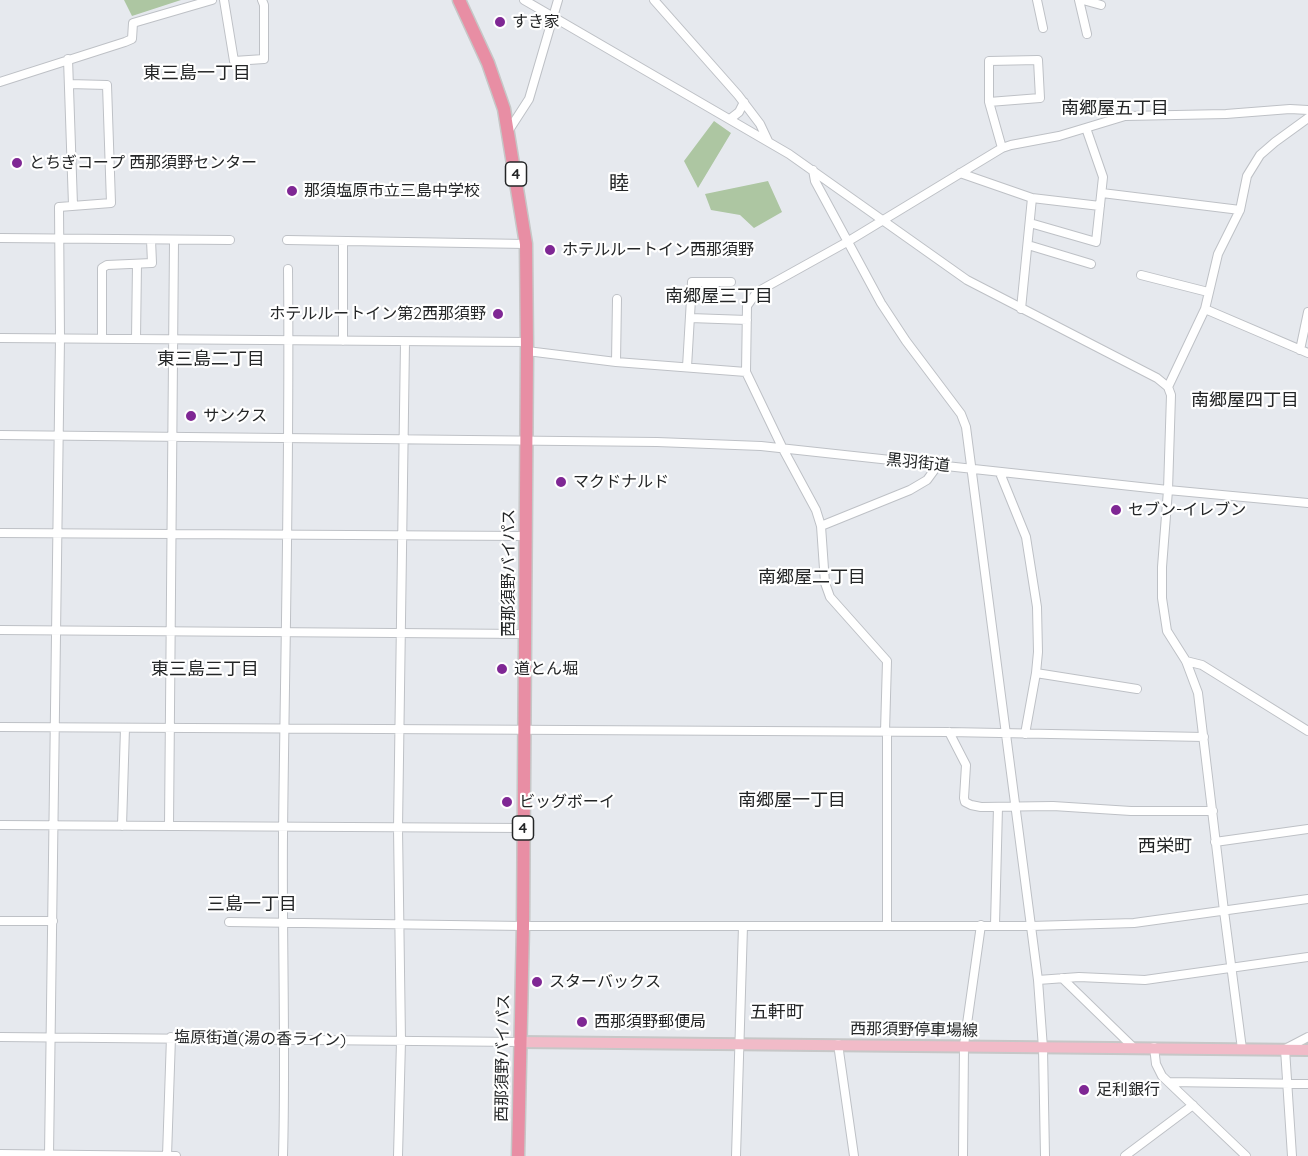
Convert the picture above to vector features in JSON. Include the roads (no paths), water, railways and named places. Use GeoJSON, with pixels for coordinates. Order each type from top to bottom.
{"type":"FeatureCollection","features":[{"type":"Feature","properties":{"kind":"highway","name":"西那須野バイパス"},"geometry":{"type":"LineString","coordinates":[[459,0],[488,63],[504,109],[526,244],[523,926],[518,1156]]}},
{"type":"Feature","properties":{"kind":"main road","name":"西那須野停車場線"},"geometry":{"type":"LineString","coordinates":[[519,1042],[1308,1050]]}},
{"type":"Feature","properties":{"kind":"street"},"geometry":{"type":"LineString","coordinates":[[0,82],[132,39],[134,23],[212,0]]}},
{"type":"Feature","properties":{"kind":"street"},"geometry":{"type":"LineString","coordinates":[[224,0],[234,61],[264,59],[264,5],[262,0]]}},
{"type":"Feature","properties":{"kind":"street"},"geometry":{"type":"LineString","coordinates":[[524,0],[768,141],[813,170],[967,280],[1157,378],[1168,387],[1171,395],[1168,490],[1161,567],[1164,617],[1170,637],[1186,661],[1198,693],[1242,1048]]}},
{"type":"Feature","properties":{"kind":"street"},"geometry":{"type":"LineString","coordinates":[[509,130],[529,99],[558,0]]}},
{"type":"Feature","properties":{"kind":"street"},"geometry":{"type":"LineString","coordinates":[[654,0],[744,102],[760,124],[768,141]]}},
{"type":"Feature","properties":{"kind":"street"},"geometry":{"type":"LineString","coordinates":[[1037,0],[1043,28]]}},
{"type":"Feature","properties":{"kind":"street"},"geometry":{"type":"LineString","coordinates":[[1087,34],[1081,0],[1101,5]]}},
{"type":"Feature","properties":{"kind":"street"},"geometry":{"type":"LineString","coordinates":[[68,59],[74,205]]}},
{"type":"Feature","properties":{"kind":"street"},"geometry":{"type":"LineString","coordinates":[[989,102],[1040,98],[1038,60],[989,61],[989,102],[1002,148]]}},
{"type":"Feature","properties":{"kind":"street"},"geometry":{"type":"LineString","coordinates":[[49,1155],[60,338],[59,207],[111,203],[107,85],[69,84]]}},
{"type":"Feature","properties":{"kind":"street"},"geometry":{"type":"LineString","coordinates":[[730,119],[740,112],[744,102]]}},
{"type":"Feature","properties":{"kind":"street"},"geometry":{"type":"LineString","coordinates":[[887,926],[887,661],[830,597],[825,583],[821,526],[807,492],[783,449],[746,372],[747,306],[757,292],[847,242],[1002,148],[1125,116],[1308,110]]}},
{"type":"Feature","properties":{"kind":"street"},"geometry":{"type":"LineString","coordinates":[[1168,387],[1205,309],[1218,254],[1240,210],[1247,176],[1260,155],[1308,118]]}},
{"type":"Feature","properties":{"kind":"street"},"geometry":{"type":"LineString","coordinates":[[1030,223],[1096,243],[1103,177],[1086,128]]}},
{"type":"Feature","properties":{"kind":"street"},"geometry":{"type":"LineString","coordinates":[[813,170],[815,181],[881,303],[906,341],[961,414],[967,434],[1038,980],[1043,1048],[1045,1156]]}},
{"type":"Feature","properties":{"kind":"street"},"geometry":{"type":"LineString","coordinates":[[960,173],[1032,198],[1100,206]]}},
{"type":"Feature","properties":{"kind":"street"},"geometry":{"type":"LineString","coordinates":[[1102,193],[1240,210]]}},
{"type":"Feature","properties":{"kind":"street"},"geometry":{"type":"LineString","coordinates":[[1021,309],[1032,198]]}},
{"type":"Feature","properties":{"kind":"street"},"geometry":{"type":"LineString","coordinates":[[0,238],[230,240]]}},
{"type":"Feature","properties":{"kind":"street"},"geometry":{"type":"LineString","coordinates":[[102,338],[102,267],[152,263],[151,240]]}},
{"type":"Feature","properties":{"kind":"street"},"geometry":{"type":"LineString","coordinates":[[287,240],[526,244]]}},
{"type":"Feature","properties":{"kind":"street"},"geometry":{"type":"LineString","coordinates":[[169,826],[174,241]]}},
{"type":"Feature","properties":{"kind":"street"},"geometry":{"type":"LineString","coordinates":[[343,241],[343,341]]}},
{"type":"Feature","properties":{"kind":"street"},"geometry":{"type":"LineString","coordinates":[[1028,245],[1091,264]]}},
{"type":"Feature","properties":{"kind":"street"},"geometry":{"type":"LineString","coordinates":[[136,339],[137,264]]}},
{"type":"Feature","properties":{"kind":"street"},"geometry":{"type":"LineString","coordinates":[[283,1156],[285,1040],[282,922],[288,269]]}},
{"type":"Feature","properties":{"kind":"street"},"geometry":{"type":"LineString","coordinates":[[1141,275],[1208,292]]}},
{"type":"Feature","properties":{"kind":"street"},"geometry":{"type":"LineString","coordinates":[[687,367],[692,282],[731,282]]}},
{"type":"Feature","properties":{"kind":"street"},"geometry":{"type":"LineString","coordinates":[[616,362],[617,299]]}},
{"type":"Feature","properties":{"kind":"street"},"geometry":{"type":"LineString","coordinates":[[1205,309],[1304,352],[1308,312]]}},
{"type":"Feature","properties":{"kind":"street"},"geometry":{"type":"LineString","coordinates":[[690,318],[747,320]]}},
{"type":"Feature","properties":{"kind":"street"},"geometry":{"type":"LineString","coordinates":[[0,338],[343,341],[527,346],[616,362],[746,372]]}},
{"type":"Feature","properties":{"kind":"street"},"geometry":{"type":"LineString","coordinates":[[398,1156],[401,1041],[398,828],[405,342]]}},
{"type":"Feature","properties":{"kind":"street","name":"黒羽街道"},"geometry":{"type":"LineString","coordinates":[[0,435],[657,442],[783,449],[1308,503]]}},
{"type":"Feature","properties":{"kind":"street"},"geometry":{"type":"LineString","coordinates":[[821,526],[909,490],[927,480],[938,465]]}},
{"type":"Feature","properties":{"kind":"street"},"geometry":{"type":"LineString","coordinates":[[1000,473],[1026,537],[1037,607],[1038,652],[1025,734]]}},
{"type":"Feature","properties":{"kind":"street"},"geometry":{"type":"LineString","coordinates":[[0,533],[525,536]]}},
{"type":"Feature","properties":{"kind":"street"},"geometry":{"type":"LineString","coordinates":[[0,630],[525,634]]}},
{"type":"Feature","properties":{"kind":"street"},"geometry":{"type":"LineString","coordinates":[[1186,661],[1202,665],[1308,731]]}},
{"type":"Feature","properties":{"kind":"street"},"geometry":{"type":"LineString","coordinates":[[1036,673],[1137,689]]}},
{"type":"Feature","properties":{"kind":"street"},"geometry":{"type":"LineString","coordinates":[[0,727],[949,732],[1204,737]]}},
{"type":"Feature","properties":{"kind":"street"},"geometry":{"type":"LineString","coordinates":[[122,826],[125,728]]}},
{"type":"Feature","properties":{"kind":"street"},"geometry":{"type":"LineString","coordinates":[[949,732],[966,765],[964,798],[965,802],[971,805],[1053,806],[1131,812],[1213,811]]}},
{"type":"Feature","properties":{"kind":"street"},"geometry":{"type":"LineString","coordinates":[[996,925],[998,807]]}},
{"type":"Feature","properties":{"kind":"street"},"geometry":{"type":"LineString","coordinates":[[0,825],[523,828]]}},
{"type":"Feature","properties":{"kind":"street"},"geometry":{"type":"LineString","coordinates":[[1215,842],[1308,829]]}},
{"type":"Feature","properties":{"kind":"street"},"geometry":{"type":"LineString","coordinates":[[229,922],[523,926],[1031,926],[1134,923],[1308,899]]}},
{"type":"Feature","properties":{"kind":"street"},"geometry":{"type":"LineString","coordinates":[[0,921],[53,921]]}},
{"type":"Feature","properties":{"kind":"street"},"geometry":{"type":"LineString","coordinates":[[963,1156],[964,1045],[981,925]]}},
{"type":"Feature","properties":{"kind":"street"},"geometry":{"type":"LineString","coordinates":[[736,1156],[743,926]]}},
{"type":"Feature","properties":{"kind":"street"},"geometry":{"type":"LineString","coordinates":[[1038,980],[1062,978],[1145,980],[1308,957]]}},
{"type":"Feature","properties":{"kind":"street"},"geometry":{"type":"LineString","coordinates":[[1062,978],[1133,1047]]}},
{"type":"Feature","properties":{"kind":"street","name":"塩原街道(湯の香ライン)"},"geometry":{"type":"LineString","coordinates":[[0,1037],[519,1042]]}},
{"type":"Feature","properties":{"kind":"street"},"geometry":{"type":"LineString","coordinates":[[166,1156],[171,1037]]}},
{"type":"Feature","properties":{"kind":"street"},"geometry":{"type":"LineString","coordinates":[[1292,1156],[1285,1049],[1308,1037]]}},
{"type":"Feature","properties":{"kind":"street"},"geometry":{"type":"LineString","coordinates":[[838,1044],[854,1156]]}},
{"type":"Feature","properties":{"kind":"street"},"geometry":{"type":"LineString","coordinates":[[1154,1047],[1156,1064],[1169,1082],[1246,1156]]}},
{"type":"Feature","properties":{"kind":"street"},"geometry":{"type":"LineString","coordinates":[[1169,1082],[1308,1084]]}},
{"type":"Feature","properties":{"kind":"street"},"geometry":{"type":"LineString","coordinates":[[1125,1156],[1193,1106]]}},
{"type":"Feature","properties":{"kind":"street"},"geometry":{"type":"LineString","coordinates":[[0,1154],[176,1156]]}},
{"type":"Feature","properties":{"kind":"place","name":"すき家"},"geometry":{"type":"Point","coordinates":[500,22]}},
{"type":"Feature","properties":{"kind":"place","name":"とちぎコープ 西那須野センター"},"geometry":{"type":"Point","coordinates":[17,163]}},
{"type":"Feature","properties":{"kind":"place","name":"那須塩原市立三島中学校"},"geometry":{"type":"Point","coordinates":[292,191]}},
{"type":"Feature","properties":{"kind":"place","name":"ホテルルートイン西那須野"},"geometry":{"type":"Point","coordinates":[550,250]}},
{"type":"Feature","properties":{"kind":"place","name":"ホテルルートイン第2西那須野"},"geometry":{"type":"Point","coordinates":[498,314]}},
{"type":"Feature","properties":{"kind":"place","name":"サンクス"},"geometry":{"type":"Point","coordinates":[191,416]}},
{"type":"Feature","properties":{"kind":"place","name":"マクドナルド"},"geometry":{"type":"Point","coordinates":[561,482]}},
{"type":"Feature","properties":{"kind":"place","name":"セブン-イレブン"},"geometry":{"type":"Point","coordinates":[1116,510]}},
{"type":"Feature","properties":{"kind":"place","name":"道とん堀"},"geometry":{"type":"Point","coordinates":[502,669]}},
{"type":"Feature","properties":{"kind":"place","name":"ビッグボーイ"},"geometry":{"type":"Point","coordinates":[507,802]}},
{"type":"Feature","properties":{"kind":"place","name":"スターバックス"},"geometry":{"type":"Point","coordinates":[537,982]}},
{"type":"Feature","properties":{"kind":"place","name":"西那須野郵便局"},"geometry":{"type":"Point","coordinates":[582,1022]}},
{"type":"Feature","properties":{"kind":"place","name":"足利銀行"},"geometry":{"type":"Point","coordinates":[1084,1090]}},
{"type":"Feature","properties":{"kind":"district","name":"東三島一丁目"},"geometry":{"type":"Point","coordinates":[197,74]}},
{"type":"Feature","properties":{"kind":"district","name":"南郷屋五丁目"},"geometry":{"type":"Point","coordinates":[1115,109]}},
{"type":"Feature","properties":{"kind":"district","name":"睦"},"geometry":{"type":"Point","coordinates":[619,184]}},
{"type":"Feature","properties":{"kind":"district","name":"南郷屋三丁目"},"geometry":{"type":"Point","coordinates":[719,297]}},
{"type":"Feature","properties":{"kind":"district","name":"東三島二丁目"},"geometry":{"type":"Point","coordinates":[211,360]}},
{"type":"Feature","properties":{"kind":"district","name":"南郷屋四丁目"},"geometry":{"type":"Point","coordinates":[1245,401]}},
{"type":"Feature","properties":{"kind":"district","name":"南郷屋二丁目"},"geometry":{"type":"Point","coordinates":[812,578]}},
{"type":"Feature","properties":{"kind":"district","name":"東三島三丁目"},"geometry":{"type":"Point","coordinates":[205,670]}},
{"type":"Feature","properties":{"kind":"district","name":"南郷屋一丁目"},"geometry":{"type":"Point","coordinates":[792,801]}},
{"type":"Feature","properties":{"kind":"district","name":"西栄町"},"geometry":{"type":"Point","coordinates":[1165,847]}},
{"type":"Feature","properties":{"kind":"district","name":"三島一丁目"},"geometry":{"type":"Point","coordinates":[252,905]}},
{"type":"Feature","properties":{"kind":"district","name":"五軒町"},"geometry":{"type":"Point","coordinates":[777,1013]}}]}
